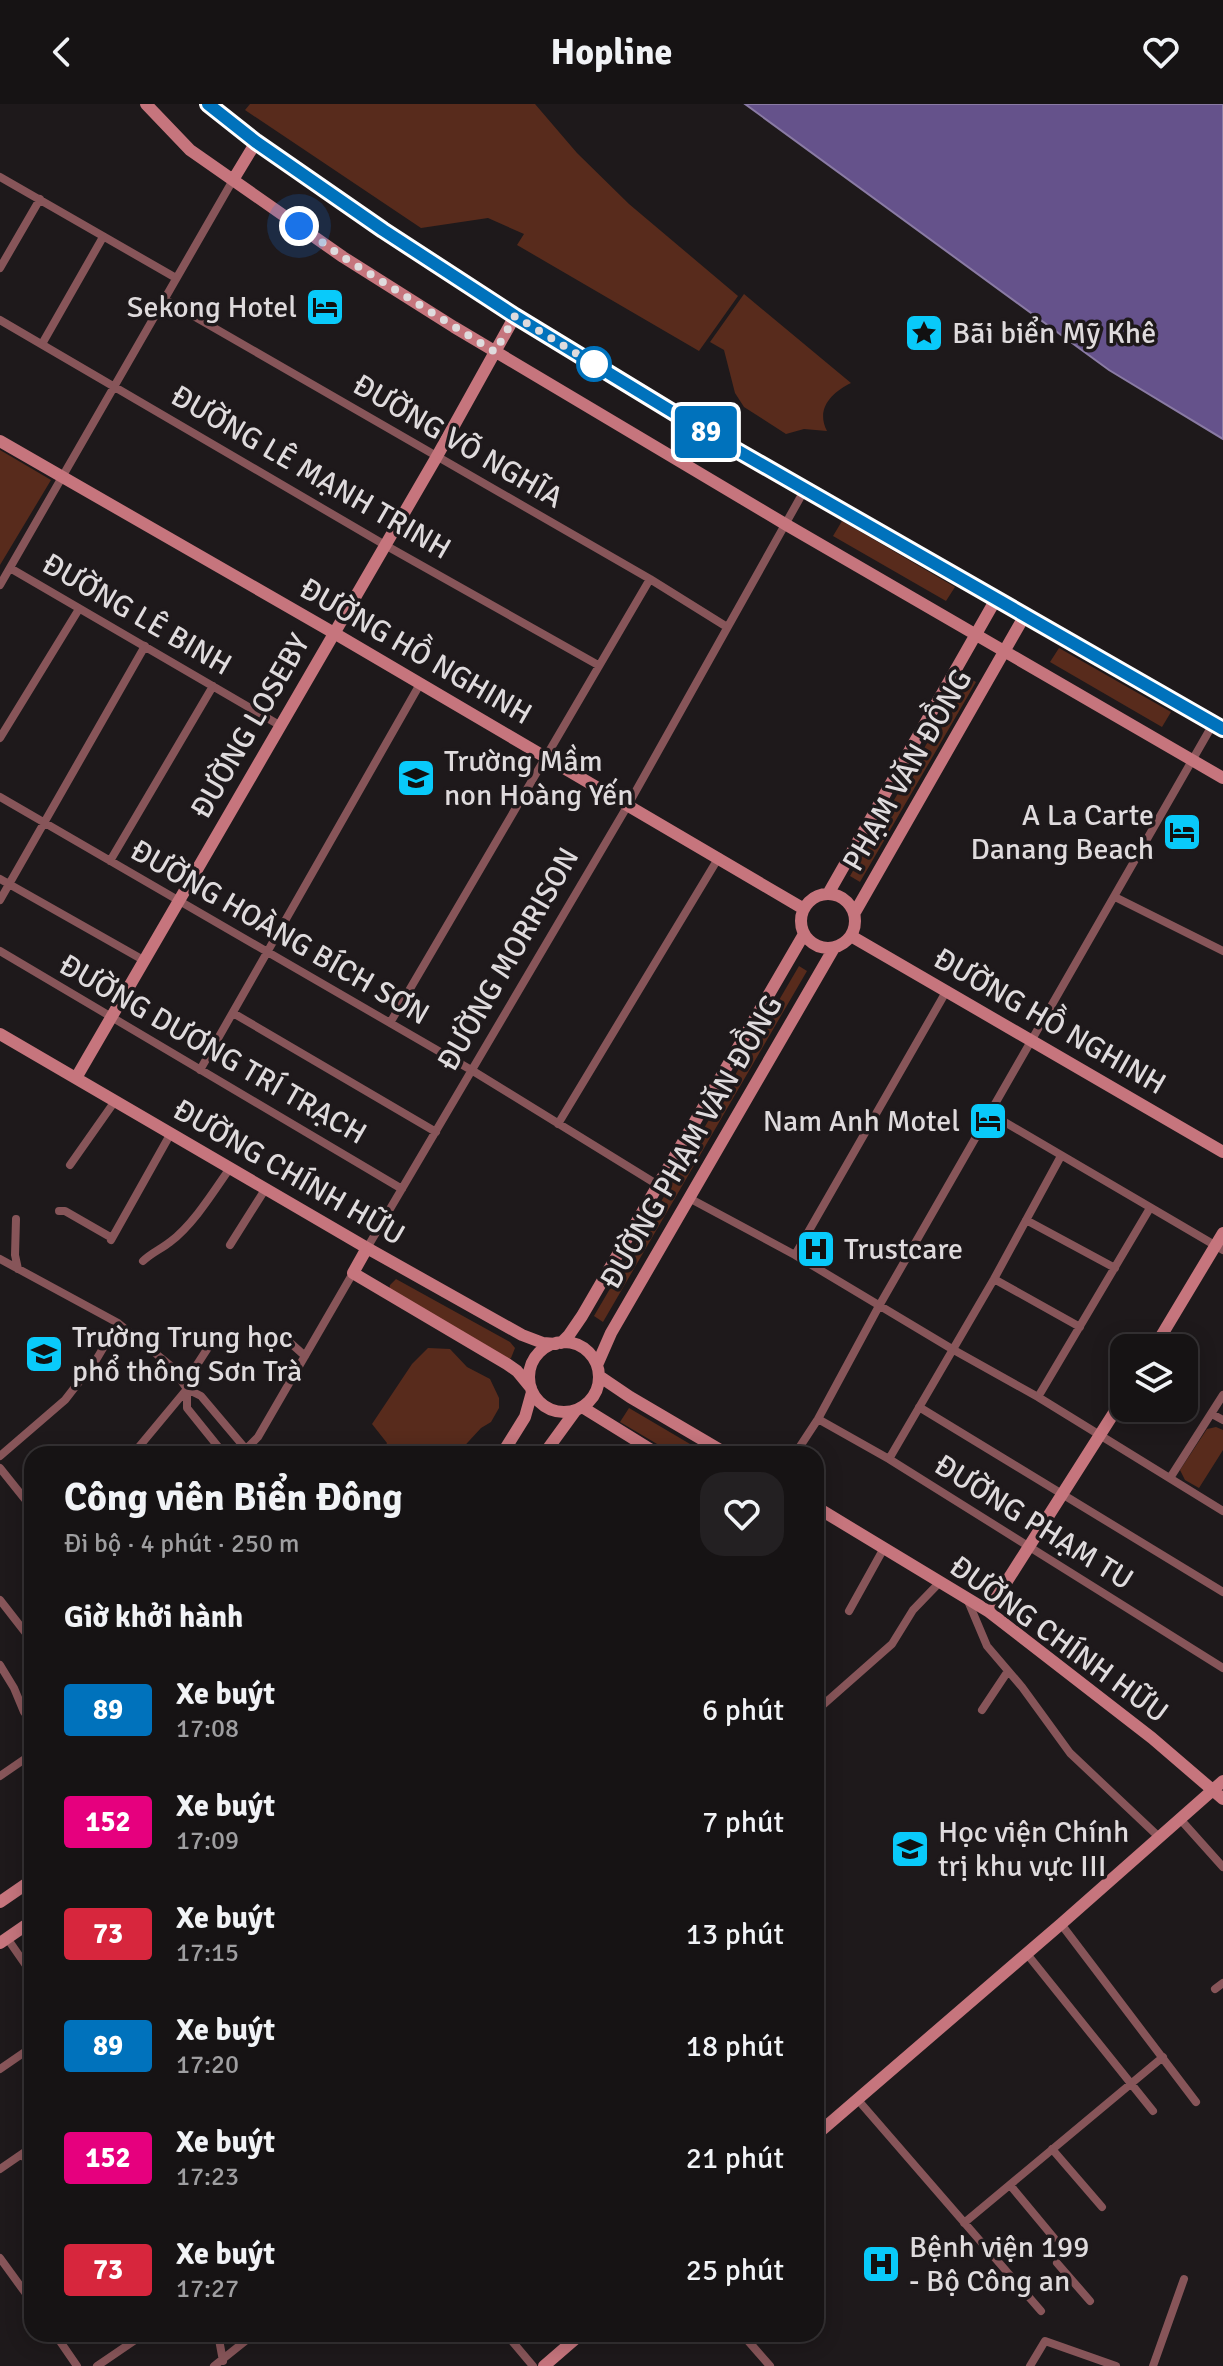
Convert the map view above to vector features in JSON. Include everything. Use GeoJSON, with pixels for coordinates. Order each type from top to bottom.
{"type":"FeatureCollection","features":[{"type":"Feature","properties":{"kind":"street"},"geometry":{"type":"LineString","coordinates":[[146,104],[190,150],[343,257],[495,352],[785,524],[1223,778]]}},
{"type":"Feature","properties":{"kind":"street"},"geometry":{"type":"LineString","coordinates":[[208,104],[256,142],[396,239],[515,316],[712,436],[1218,726],[1193,760],[800,1446]]}},
{"type":"Feature","properties":{"kind":"street"},"geometry":{"type":"LineString","coordinates":[[0,585],[256,142]]}},
{"type":"Feature","properties":{"kind":"street"},"geometry":{"type":"LineString","coordinates":[[0,177],[176,278]]}},
{"type":"Feature","properties":{"kind":"street"},"geometry":{"type":"LineString","coordinates":[[0,268],[40,199]]}},
{"type":"Feature","properties":{"kind":"street"},"geometry":{"type":"LineString","coordinates":[[42,344],[103,237]]}},
{"type":"Feature","properties":{"kind":"street","name":"ĐƯỜNG VÕ NGHĨA"},"geometry":{"type":"LineString","coordinates":[[164,299],[650,579],[727,627]]}},
{"type":"Feature","properties":{"kind":"street","name":"ĐƯỜNG LOSEBY"},"geometry":{"type":"LineString","coordinates":[[76,1078],[436,458],[515,316]]}},
{"type":"Feature","properties":{"kind":"street","name":"ĐƯỜNG LÊ MẠNH TRINH"},"geometry":{"type":"LineString","coordinates":[[0,320],[385,545],[598,665]]}},
{"type":"Feature","properties":{"kind":"street","name":"ĐƯỜNG HỒ NGHINH"},"geometry":{"type":"LineString","coordinates":[[0,441],[804,909]]}},
{"type":"Feature","properties":{"kind":"street","name":"ĐƯỜNG MORRISON"},"geometry":{"type":"LineString","coordinates":[[252,1446],[628,805],[805,489]]}},
{"type":"Feature","properties":{"kind":"street","name":"ĐƯỜNG LÊ BINH"},"geometry":{"type":"LineString","coordinates":[[10,568],[281,726]]}},
{"type":"Feature","properties":{"kind":"street"},"geometry":{"type":"LineString","coordinates":[[390,1023],[650,579]]}},
{"type":"Feature","properties":{"kind":"street"},"geometry":{"type":"LineString","coordinates":[[976,634],[996,599]]}},
{"type":"Feature","properties":{"kind":"street"},"geometry":{"type":"LineString","coordinates":[[0,738],[79,609]]}},
{"type":"Feature","properties":{"kind":"street"},"geometry":{"type":"LineString","coordinates":[[1005,651],[1025,615]]}},
{"type":"Feature","properties":{"kind":"street","name":"PHẠM VĂN ĐỒNG"},"geometry":{"type":"LineString","coordinates":[[828,894],[976,634]]}},
{"type":"Feature","properties":{"kind":"street"},"geometry":{"type":"LineString","coordinates":[[0,900],[145,646]]}},
{"type":"Feature","properties":{"kind":"street","name":"PHẠM VĂN ĐỒNG"},"geometry":{"type":"LineString","coordinates":[[854,914],[1005,651]]}},
{"type":"Feature","properties":{"kind":"street"},"geometry":{"type":"LineString","coordinates":[[200,1070],[420,684]]}},
{"type":"Feature","properties":{"kind":"street"},"geometry":{"type":"LineString","coordinates":[[110,861],[213,686]]}},
{"type":"Feature","properties":{"kind":"street","name":"ĐƯỜNG HOÀNG BÍCH SƠN"},"geometry":{"type":"LineString","coordinates":[[0,797],[473,1071],[658,1185]]}},
{"type":"Feature","properties":{"kind":"street"},"geometry":{"type":"LineString","coordinates":[[558,1124],[719,857]]}},
{"type":"Feature","properties":{"kind":"street"},"geometry":{"type":"LineString","coordinates":[[0,879],[145,961]]}},
{"type":"Feature","properties":{"kind":"street"},"geometry":{"type":"LineString","coordinates":[[828,894],[842,898],[854,914],[851,936],[834,948],[814,944],[801,926],[804,909],[810,901],[828,894]]}},
{"type":"Feature","properties":{"kind":"street"},"geometry":{"type":"LineString","coordinates":[[1115,897],[1223,951]]}},
{"type":"Feature","properties":{"kind":"street","name":"ĐƯỜNG PHẠM VĂN ĐỒNG"},"geometry":{"type":"LineString","coordinates":[[558,1343],[569,1335],[582,1316],[804,934]]}},
{"type":"Feature","properties":{"kind":"street","name":"ĐƯỜNG HỒ NGHINH"},"geometry":{"type":"LineString","coordinates":[[851,936],[1223,1152]]}},
{"type":"Feature","properties":{"kind":"street","name":"ĐƯỜNG PHẠM VĂN ĐỒNG"},"geometry":{"type":"LineString","coordinates":[[598,1370],[611,1333],[834,948]]}},
{"type":"Feature","properties":{"kind":"street","name":"ĐƯỜNG DƯƠNG TRÍ TRẠCH"},"geometry":{"type":"LineString","coordinates":[[0,951],[402,1189]]}},
{"type":"Feature","properties":{"kind":"street"},"geometry":{"type":"LineString","coordinates":[[795,1255],[947,990]]}},
{"type":"Feature","properties":{"kind":"street"},"geometry":{"type":"LineString","coordinates":[[233,1013],[436,1132]]}},
{"type":"Feature","properties":{"kind":"street","name":"ĐƯỜNG CHÍNH HỮU"},"geometry":{"type":"LineString","coordinates":[[0,1034],[522,1335],[543,1343],[558,1343]]}},
{"type":"Feature","properties":{"kind":"street"},"geometry":{"type":"LineString","coordinates":[[70,1165],[115,1101]]}},
{"type":"Feature","properties":{"kind":"street"},"geometry":{"type":"LineString","coordinates":[[991,1114],[1150,1208],[1221,1243],[1163,1334]]}},
{"type":"Feature","properties":{"kind":"street"},"geometry":{"type":"LineString","coordinates":[[59,1211],[65,1211],[111,1239],[171,1133]]}},
{"type":"Feature","properties":{"kind":"street"},"geometry":{"type":"LineString","coordinates":[[889,1459],[994,1279],[1061,1156]]}},
{"type":"Feature","properties":{"kind":"street"},"geometry":{"type":"LineString","coordinates":[[143,1261],[171,1242],[206,1203],[230,1168]]}},
{"type":"Feature","properties":{"kind":"street"},"geometry":{"type":"LineString","coordinates":[[230,1245],[266,1188]]}},
{"type":"Feature","properties":{"kind":"street"},"geometry":{"type":"LineString","coordinates":[[689,1198],[795,1255],[1038,1397],[1223,1511]]}},
{"type":"Feature","properties":{"kind":"street"},"geometry":{"type":"LineString","coordinates":[[1038,1397],[1150,1208]]}},
{"type":"Feature","properties":{"kind":"street"},"geometry":{"type":"LineString","coordinates":[[16,1219],[14,1241],[18,1269]]}},
{"type":"Feature","properties":{"kind":"street"},"geometry":{"type":"LineString","coordinates":[[1026,1220],[1115,1268]]}},
{"type":"Feature","properties":{"kind":"street"},"geometry":{"type":"LineString","coordinates":[[0,1259],[118,1323],[171,1366],[187,1389],[201,1396],[243,1446]]}},
{"type":"Feature","properties":{"kind":"street","name":"ĐƯỜNG CHÍNH HỮU"},"geometry":{"type":"LineString","coordinates":[[353,1273],[507,1364],[532,1390]]}},
{"type":"Feature","properties":{"kind":"street"},"geometry":{"type":"LineString","coordinates":[[994,1279],[1080,1327]]}},
{"type":"Feature","properties":{"kind":"street"},"geometry":{"type":"LineString","coordinates":[[0,1456],[65,1400],[96,1360],[118,1323]]}},
{"type":"Feature","properties":{"kind":"street"},"geometry":{"type":"LineString","coordinates":[[285,1338],[305,1356]]}},
{"type":"Feature","properties":{"kind":"street"},"geometry":{"type":"LineString","coordinates":[[213,1340],[191,1374],[187,1408],[218,1446]]}},
{"type":"Feature","properties":{"kind":"street"},"geometry":{"type":"LineString","coordinates":[[507,1446],[525,1417],[532,1390],[530,1379],[534,1360],[547,1347],[570,1343],[586,1350],[598,1370],[630,1397],[713,1446]]}},
{"type":"Feature","properties":{"kind":"street"},"geometry":{"type":"LineString","coordinates":[[550,1446],[595,1394],[598,1370]]}},
{"type":"Feature","properties":{"kind":"street"},"geometry":{"type":"LineString","coordinates":[[140,1446],[187,1389]]}},
{"type":"Feature","properties":{"kind":"street"},"geometry":{"type":"LineString","coordinates":[[532,1390],[550,1409],[559,1412],[579,1409],[644,1446]]}},
{"type":"Feature","properties":{"kind":"street"},"geometry":{"type":"LineString","coordinates":[[1170,1478],[1223,1395]]}},
{"type":"Feature","properties":{"kind":"street"},"geometry":{"type":"LineString","coordinates":[[919,1407],[1223,1592]]}},
{"type":"Feature","properties":{"kind":"street"},"geometry":{"type":"LineString","coordinates":[[1212,1414],[1223,1420]]}},
{"type":"Feature","properties":{"kind":"street","name":"ĐƯỜNG PHẠM TU"},"geometry":{"type":"LineString","coordinates":[[818,1419],[889,1459],[1223,1668]]}},
{"type":"Feature","properties":{"kind":"street"},"geometry":{"type":"LineString","coordinates":[[988,1611],[1110,1419]]}},
{"type":"Feature","properties":{"kind":"street"},"geometry":{"type":"LineString","coordinates":[[0,1468],[24,1498]]}},
{"type":"Feature","properties":{"kind":"street","name":"ĐƯỜNG CHÍNH HỮU"},"geometry":{"type":"LineString","coordinates":[[824,1512],[988,1611],[1218,1786],[1223,1799]]}},
{"type":"Feature","properties":{"kind":"street"},"geometry":{"type":"LineString","coordinates":[[849,1611],[884,1548]]}},
{"type":"Feature","properties":{"kind":"street"},"geometry":{"type":"LineString","coordinates":[[824,1704],[892,1644],[913,1610],[940,1582]]}},
{"type":"Feature","properties":{"kind":"street"},"geometry":{"type":"LineString","coordinates":[[967,1599],[987,1646],[1070,1753],[1159,1837]]}},
{"type":"Feature","properties":{"kind":"street"},"geometry":{"type":"LineString","coordinates":[[0,1600],[24,1631]]}},
{"type":"Feature","properties":{"kind":"street"},"geometry":{"type":"LineString","coordinates":[[0,1665],[24,1712]]}},
{"type":"Feature","properties":{"kind":"street"},"geometry":{"type":"LineString","coordinates":[[982,1710],[1008,1671]]}},
{"type":"Feature","properties":{"kind":"street"},"geometry":{"type":"LineString","coordinates":[[0,1776],[24,1760]]}},
{"type":"Feature","properties":{"kind":"street"},"geometry":{"type":"LineString","coordinates":[[824,2128],[1218,1786]]}},
{"type":"Feature","properties":{"kind":"street"},"geometry":{"type":"LineString","coordinates":[[1180,1819],[1223,1867]]}},
{"type":"Feature","properties":{"kind":"street"},"geometry":{"type":"LineString","coordinates":[[0,1902],[24,1886]]}},
{"type":"Feature","properties":{"kind":"street"},"geometry":{"type":"LineString","coordinates":[[1061,1924],[1196,2102]]}},
{"type":"Feature","properties":{"kind":"street"},"geometry":{"type":"LineString","coordinates":[[24,1927],[3,1941],[24,1965]]}},
{"type":"Feature","properties":{"kind":"street"},"geometry":{"type":"LineString","coordinates":[[1027,1954],[1153,2111]]}},
{"type":"Feature","properties":{"kind":"street"},"geometry":{"type":"LineString","coordinates":[[1215,1989],[1223,1983]]}},
{"type":"Feature","properties":{"kind":"street"},"geometry":{"type":"LineString","coordinates":[[0,2069],[24,2052]]}},
{"type":"Feature","properties":{"kind":"street"},"geometry":{"type":"LineString","coordinates":[[964,2223],[1163,2057]]}},
{"type":"Feature","properties":{"kind":"street"},"geometry":{"type":"LineString","coordinates":[[858,2100],[1041,2311]]}},
{"type":"Feature","properties":{"kind":"street"},"geometry":{"type":"LineString","coordinates":[[1052,2149],[1102,2207]]}},
{"type":"Feature","properties":{"kind":"street"},"geometry":{"type":"LineString","coordinates":[[0,2169],[22,2154],[24,2157]]}},
{"type":"Feature","properties":{"kind":"street"},"geometry":{"type":"LineString","coordinates":[[1010,2185],[1054,2238]]}},
{"type":"Feature","properties":{"kind":"street"},"geometry":{"type":"LineString","coordinates":[[0,2258],[24,2291]]}},
{"type":"Feature","properties":{"kind":"street"},"geometry":{"type":"LineString","coordinates":[[1057,2263],[1090,2301]]}},
{"type":"Feature","properties":{"kind":"street"},"geometry":{"type":"LineString","coordinates":[[1153,2366],[1184,2279]]}},
{"type":"Feature","properties":{"kind":"street"},"geometry":{"type":"LineString","coordinates":[[1030,2366],[1045,2341],[1116,2366]]}},
{"type":"Feature","properties":{"kind":"street"},"geometry":{"type":"LineString","coordinates":[[60,2342],[77,2366]]}},
{"type":"Feature","properties":{"kind":"street"},"geometry":{"type":"LineString","coordinates":[[97,2366],[132,2342]]}},
{"type":"Feature","properties":{"kind":"street"},"geometry":{"type":"LineString","coordinates":[[219,2342],[222,2363]]}},
{"type":"Feature","properties":{"kind":"street"},"geometry":{"type":"LineString","coordinates":[[214,2366],[222,2363],[245,2342]]}},
{"type":"Feature","properties":{"kind":"street"},"geometry":{"type":"LineString","coordinates":[[513,2342],[533,2366]]}},
{"type":"Feature","properties":{"kind":"street"},"geometry":{"type":"LineString","coordinates":[[544,2366],[572,2342]]}},
{"type":"Feature","properties":{"kind":"street"},"geometry":{"type":"LineString","coordinates":[[749,2342],[770,2366]]}},
{"type":"Feature","properties":{"kind":"shaded area"},"geometry":{"type":"Polygon","coordinates":[[[250,104],[535,104],[577,153],[629,204],[738,296],[699,351],[517,245],[524,234],[488,218],[421,228],[245,110],[250,104]]]}},
{"type":"Feature","properties":{"kind":"shaded area"},"geometry":{"type":"Polygon","coordinates":[[[745,104],[1223,104],[1223,439],[1109,370],[745,104]]]}},
{"type":"Feature","properties":{"kind":"shaded area"},"geometry":{"type":"Polygon","coordinates":[[[744,294],[851,383],[832,396],[825,408],[823,415],[827,431],[804,429],[786,434],[744,407],[735,393],[724,350],[710,342],[744,294]]]}},
{"type":"Feature","properties":{"kind":"shaded area"},"geometry":{"type":"Polygon","coordinates":[[[0,450],[51,480],[0,565],[0,450]]]}},
{"type":"Feature","properties":{"kind":"shaded area"},"geometry":{"type":"Polygon","coordinates":[[[842,521],[955,587],[946,601],[833,536],[842,521]]]}},
{"type":"Feature","properties":{"kind":"shaded area"},"geometry":{"type":"Polygon","coordinates":[[[1059,648],[1171,712],[1162,727],[1050,662],[1059,648]]]}},
{"type":"Feature","properties":{"kind":"shaded area"},"geometry":{"type":"Polygon","coordinates":[[[966,676],[976,682],[860,882],[850,876],[966,676]]]}},
{"type":"Feature","properties":{"kind":"shaded area"},"geometry":{"type":"Polygon","coordinates":[[[799,966],[807,971],[603,1322],[594,1316],[799,966]]]}},
{"type":"Feature","properties":{"kind":"shaded area"},"geometry":{"type":"Polygon","coordinates":[[[396,1279],[510,1342],[515,1348],[511,1358],[506,1360],[389,1291],[396,1279]]]}},
{"type":"Feature","properties":{"kind":"shaded area"},"geometry":{"type":"Polygon","coordinates":[[[428,1348],[450,1349],[467,1367],[490,1379],[499,1398],[499,1408],[491,1422],[464,1446],[385,1446],[387,1443],[372,1424],[412,1364],[428,1348]]]}},
{"type":"Feature","properties":{"kind":"shaded area"},"geometry":{"type":"Polygon","coordinates":[[[629,1408],[693,1446],[660,1446],[620,1422],[629,1408]]]}},
{"type":"Feature","properties":{"kind":"shaded area"},"geometry":{"type":"Polygon","coordinates":[[[1216,1427],[1223,1430],[1223,1450],[1199,1488],[1185,1480],[1180,1470],[1207,1429],[1216,1427]]]}},
{"type":"Feature","properties":{"kind":"bus line","name":"89"},"geometry":{"type":"LineString","coordinates":[[208,104],[256,142],[422,257],[515,316],[712,436],[1223,729]]}},
{"type":"Feature","properties":{"kind":"place","name":"Sekong Hotel"},"geometry":{"type":"Point","coordinates":[325,307]}},
{"type":"Feature","properties":{"kind":"place","name":"Bãi biển Mỹ Khê"},"geometry":{"type":"Point","coordinates":[924,333]}},
{"type":"Feature","properties":{"kind":"place","name":"Trường Mầm non Hoàng Yến"},"geometry":{"type":"Point","coordinates":[416,778]}},
{"type":"Feature","properties":{"kind":"place","name":"A La Carte Danang Beach"},"geometry":{"type":"Point","coordinates":[1182,832]}},
{"type":"Feature","properties":{"kind":"place","name":"Nam Anh Motel"},"geometry":{"type":"Point","coordinates":[988,1121]}},
{"type":"Feature","properties":{"kind":"place","name":"Trustcare"},"geometry":{"type":"Point","coordinates":[816,1249]}},
{"type":"Feature","properties":{"kind":"place","name":"Trường Trung học phổ thông Sơn Trà"},"geometry":{"type":"Point","coordinates":[44,1354]}},
{"type":"Feature","properties":{"kind":"place","name":"Học viện Chính trị khu vực III"},"geometry":{"type":"Point","coordinates":[910,1849]}},
{"type":"Feature","properties":{"kind":"place","name":"Bệnh viện 199 - Bộ Công an"},"geometry":{"type":"Point","coordinates":[881,2264]}},
{"type":"Feature","properties":{"kind":"route"},"geometry":{"type":"LineString","coordinates":[[299,226],[495,352],[515,316],[600,368],[594,364]]}}]}
